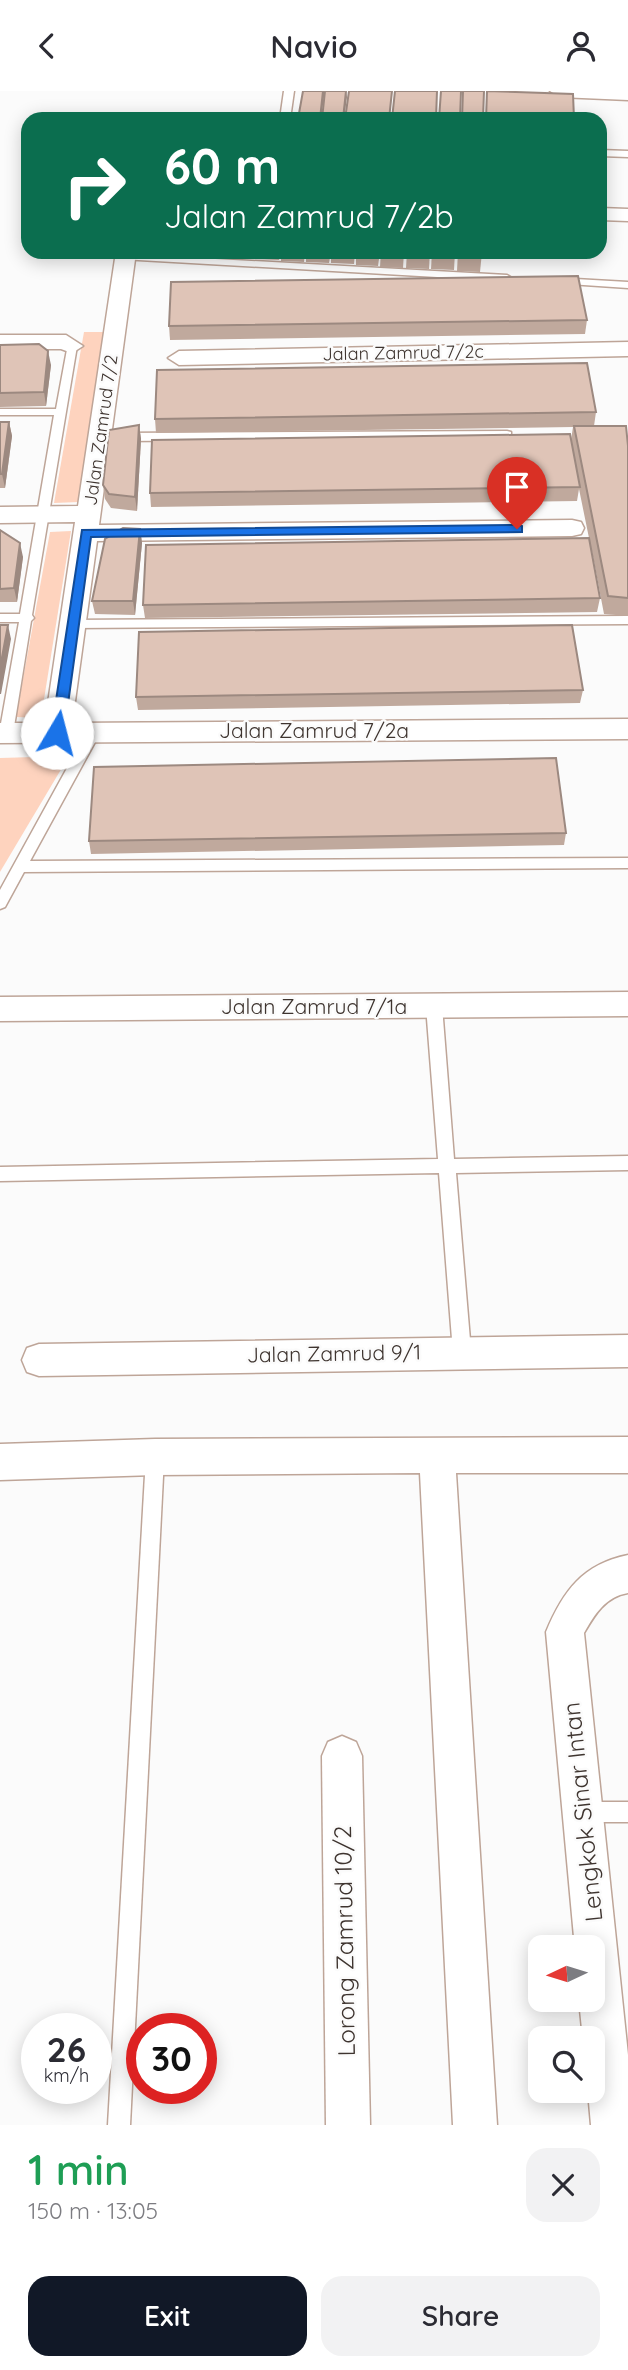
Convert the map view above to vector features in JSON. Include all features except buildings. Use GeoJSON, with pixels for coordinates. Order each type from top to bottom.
{"type":"FeatureCollection","features":[{"type":"Feature","properties":{"kind":"street"},"geometry":{"type":"LineString","coordinates":[[559,91],[628,94]]}},
{"type":"Feature","properties":{"kind":"street"},"geometry":{"type":"LineString","coordinates":[[607,214],[628,215]]}},
{"type":"Feature","properties":{"kind":"street","name":"Jalan Zamrud 7/2"},"geometry":{"type":"LineString","coordinates":[[57,733],[125,259]]}},
{"type":"Feature","properties":{"kind":"street"},"geometry":{"type":"LineString","coordinates":[[0,342],[66,342],[72,346]]}},
{"type":"Feature","properties":{"kind":"street","name":"Jalan Zamrud 7/2c"},"geometry":{"type":"LineString","coordinates":[[179,358],[628,349]]}},
{"type":"Feature","properties":{"kind":"street"},"geometry":{"type":"LineString","coordinates":[[0,515],[45,514],[87,524],[572,529]]}},
{"type":"Feature","properties":{"kind":"street","name":"Jalan Zamrud 7/2a"},"geometry":{"type":"LineString","coordinates":[[3,733],[628,729]]}},
{"type":"Feature","properties":{"kind":"street","name":"Jalan Zamrud 7/1a"},"geometry":{"type":"LineString","coordinates":[[0,1009],[628,1005]]}},
{"type":"Feature","properties":{"kind":"street","name":"Jalan Zamrud 9/1"},"geometry":{"type":"LineString","coordinates":[[39,1360],[628,1351]]}},
{"type":"Feature","properties":{"kind":"street"},"geometry":{"type":"LineString","coordinates":[[0,1462],[155,1457],[628,1455]]}},
{"type":"Feature","properties":{"kind":"street"},"geometry":{"type":"LineString","coordinates":[[437,1457],[475,2125]]}},
{"type":"Feature","properties":{"kind":"street","name":"Lengkok Sinar Intan"},"geometry":{"type":"LineString","coordinates":[[617,2113],[565,1632],[581,1598],[614,1576],[628,1574]]}},
{"type":"Feature","properties":{"kind":"street","name":"Lorong Zamrud 10/2"},"geometry":{"type":"LineString","coordinates":[[342,1756],[348,2125]]}},
{"type":"Feature","properties":{"kind":"lane"},"geometry":{"type":"LineString","coordinates":[[286,112],[289,91]]}},
{"type":"Feature","properties":{"kind":"lane"},"geometry":{"type":"LineString","coordinates":[[607,153],[628,154]]}},
{"type":"Feature","properties":{"kind":"lane"},"geometry":{"type":"LineString","coordinates":[[207,259],[516,278]]}},
{"type":"Feature","properties":{"kind":"lane"},"geometry":{"type":"LineString","coordinates":[[544,280],[628,285]]}},
{"type":"Feature","properties":{"kind":"lane"},"geometry":{"type":"LineString","coordinates":[[3,733],[28,618],[72,346]]}},
{"type":"Feature","properties":{"kind":"lane"},"geometry":{"type":"LineString","coordinates":[[0,412],[62,412]]}},
{"type":"Feature","properties":{"kind":"lane"},"geometry":{"type":"LineString","coordinates":[[100,438],[517,435]]}},
{"type":"Feature","properties":{"kind":"lane"},"geometry":{"type":"LineString","coordinates":[[0,618],[28,618]]}},
{"type":"Feature","properties":{"kind":"lane"},"geometry":{"type":"LineString","coordinates":[[72,624],[628,620]]}},
{"type":"Feature","properties":{"kind":"lane"},"geometry":{"type":"LineString","coordinates":[[0,903],[93,733]]}},
{"type":"Feature","properties":{"kind":"lane"},"geometry":{"type":"LineString","coordinates":[[20,867],[628,863]]}},
{"type":"Feature","properties":{"kind":"lane"},"geometry":{"type":"LineString","coordinates":[[434,1006],[462,1352]]}},
{"type":"Feature","properties":{"kind":"lane"},"geometry":{"type":"LineString","coordinates":[[0,1174],[628,1163]]}},
{"type":"Feature","properties":{"kind":"lane"},"geometry":{"type":"LineString","coordinates":[[119,2125],[155,1457]]}},
{"type":"Feature","properties":{"kind":"lane"},"geometry":{"type":"LineString","coordinates":[[584,1812],[628,1812]]}},
{"type":"Feature","properties":{"kind":"shaded area"},"geometry":{"type":"Polygon","coordinates":[[[84,332],[107,332],[79,502],[54,503],[84,332]]]}},
{"type":"Feature","properties":{"kind":"shaded area"},"geometry":{"type":"Polygon","coordinates":[[[71,531],[41,718],[16,717],[50,532],[71,531]]]}},
{"type":"Feature","properties":{"kind":"shaded area"},"geometry":{"type":"Polygon","coordinates":[[[69,756],[0,872],[0,758],[69,756]]]}},
{"type":"Feature","properties":{"kind":"route"},"geometry":{"type":"LineString","coordinates":[[57,733],[86,533],[517,529]]}}]}
